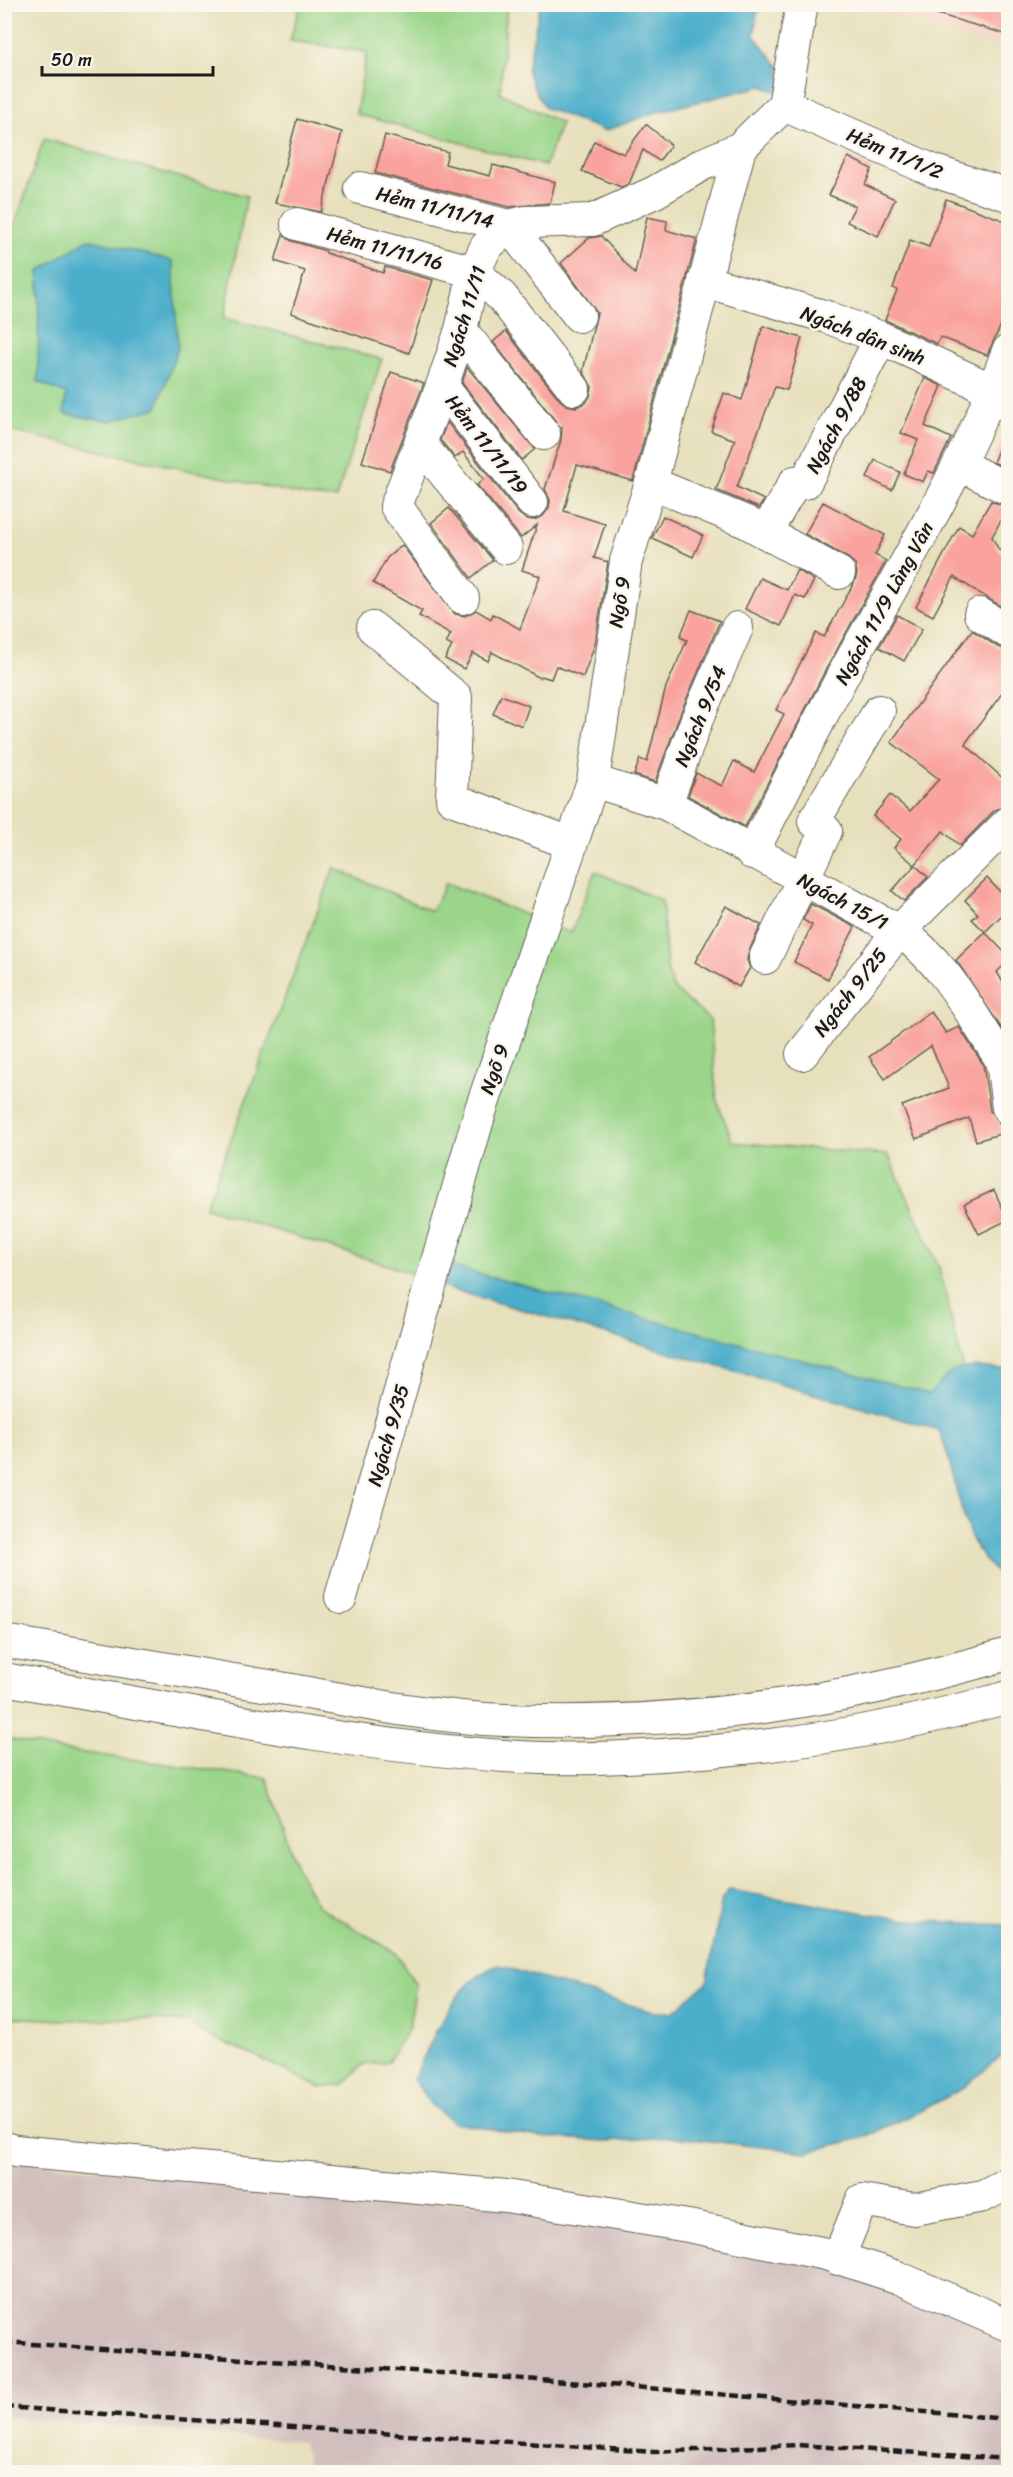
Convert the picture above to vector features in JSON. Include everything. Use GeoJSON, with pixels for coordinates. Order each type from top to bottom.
{"type":"FeatureCollection","features":[{"type":"Feature","properties":{"kind":"street"},"geometry":{"type":"LineString","coordinates":[[579,316],[509,226],[525,222],[593,220],[655,192],[703,164],[740,148],[784,105],[802,4]]}},
{"type":"Feature","properties":{"kind":"street","name":"Hẻm 11/1/2"},"geometry":{"type":"LineString","coordinates":[[784,105],[934,171],[1008,195]]}},
{"type":"Feature","properties":{"kind":"street","name":"Ngõ 9"},"geometry":{"type":"LineString","coordinates":[[434,1274],[480,1112],[570,843],[593,782],[598,730],[626,561],[651,483],[740,148]]}},
{"type":"Feature","properties":{"kind":"street","name":"Hẻm 11/11/14"},"geometry":{"type":"LineString","coordinates":[[360,188],[509,226]]}},
{"type":"Feature","properties":{"kind":"street","name":"Hẻm 11/11/16"},"geometry":{"type":"LineString","coordinates":[[297,224],[474,272]]}},
{"type":"Feature","properties":{"kind":"street","name":"Ngách 11/11"},"geometry":{"type":"LineString","coordinates":[[463,598],[396,506],[421,445],[461,330],[474,272],[486,248],[509,226]]}},
{"type":"Feature","properties":{"kind":"street"},"geometry":{"type":"LineString","coordinates":[[474,272],[502,297],[574,389]]}},
{"type":"Feature","properties":{"kind":"street","name":"Ngách dân sinh"},"geometry":{"type":"LineString","coordinates":[[704,280],[827,317],[881,338],[990,389],[1000,402]]}},
{"type":"Feature","properties":{"kind":"street"},"geometry":{"type":"LineString","coordinates":[[461,330],[544,434]]}},
{"type":"Feature","properties":{"kind":"street","name":"Ngách 9/88"},"geometry":{"type":"LineString","coordinates":[[765,532],[795,482],[805,483],[881,338]]}},
{"type":"Feature","properties":{"kind":"street","name":"Ngách 11/9 Làng Vân"},"geometry":{"type":"LineString","coordinates":[[752,853],[846,670],[960,465],[1000,402],[1008,351]]}},
{"type":"Feature","properties":{"kind":"street","name":"Hẻm 11/11/19"},"geometry":{"type":"LineString","coordinates":[[442,386],[532,502]]}},
{"type":"Feature","properties":{"kind":"street"},"geometry":{"type":"LineString","coordinates":[[421,445],[506,548]]}},
{"type":"Feature","properties":{"kind":"street"},"geometry":{"type":"LineString","coordinates":[[960,465],[1008,489]]}},
{"type":"Feature","properties":{"kind":"street"},"geometry":{"type":"LineString","coordinates":[[651,483],[765,532],[839,573]]}},
{"type":"Feature","properties":{"kind":"street"},"geometry":{"type":"LineString","coordinates":[[980,614],[1008,632]]}},
{"type":"Feature","properties":{"kind":"street"},"geometry":{"type":"LineString","coordinates":[[373,628],[456,697],[452,799],[570,843]]}},
{"type":"Feature","properties":{"kind":"street","name":"Ngách 9/54"},"geometry":{"type":"LineString","coordinates":[[666,804],[736,628]]}},
{"type":"Feature","properties":{"kind":"street"},"geometry":{"type":"LineString","coordinates":[[765,958],[826,831],[814,821],[879,711]]}},
{"type":"Feature","properties":{"kind":"street","name":"Ngách 15/1"},"geometry":{"type":"LineString","coordinates":[[593,782],[666,804],[921,945],[944,973],[1006,1067],[1008,1108]]}},
{"type":"Feature","properties":{"kind":"street","name":"Ngách 9/25"},"geometry":{"type":"LineString","coordinates":[[802,1054],[899,931],[1008,823]]}},
{"type":"Feature","properties":{"kind":"street","name":"Ngách 9/35"},"geometry":{"type":"LineString","coordinates":[[341,1597],[434,1274]]}},
{"type":"Feature","properties":{"kind":"street"},"geometry":{"type":"LineString","coordinates":[[4,1641],[342,1699],[433,1713],[503,1720],[591,1721],[761,1708],[844,1695],[924,1678],[1008,1654]]}},
{"type":"Feature","properties":{"kind":"street"},"geometry":{"type":"LineString","coordinates":[[4,1679],[364,1743],[521,1758],[609,1758],[695,1753],[851,1735],[943,1715],[1008,1697]]}},
{"type":"Feature","properties":{"kind":"street"},"geometry":{"type":"LineString","coordinates":[[844,1695],[851,1735]]}},
{"type":"Feature","properties":{"kind":"street"},"geometry":{"type":"LineString","coordinates":[[4,2148],[506,2196],[688,2226],[838,2259],[897,2277],[1008,2325]]}},
{"type":"Feature","properties":{"kind":"street"},"geometry":{"type":"LineString","coordinates":[[838,2259],[862,2200],[914,2209],[983,2196],[1008,2183]]}},
{"type":"Feature","properties":{"kind":"shaded area"},"geometry":{"type":"Polygon","coordinates":[[[857,5],[1008,5],[1008,50],[857,5]]]}},
{"type":"Feature","properties":{"kind":"shaded area"},"geometry":{"type":"Polygon","coordinates":[[[4,2160],[504,2206],[831,2260],[1008,2329],[1008,2472],[308,2472],[303,2442],[5,2417],[4,2160]]]}},
{"type":"Feature","properties":{"kind":"green space"},"geometry":{"type":"Polygon","coordinates":[[[300,5],[507,5],[500,93],[561,123],[545,166],[356,114],[367,52],[290,41],[300,5]]]}},
{"type":"Feature","properties":{"kind":"green space"},"geometry":{"type":"Polygon","coordinates":[[[44,139],[247,196],[224,318],[382,359],[336,498],[312,497],[5,430],[5,254],[44,139]]]}},
{"type":"Feature","properties":{"kind":"green space"},"geometry":{"type":"Polygon","coordinates":[[[334,868],[432,911],[446,883],[571,933],[595,871],[662,901],[667,968],[673,988],[710,1020],[717,1101],[733,1142],[888,1155],[939,1267],[981,1441],[443,1287],[403,1270],[205,1208],[334,868]]]}},
{"type":"Feature","properties":{"kind":"green space"},"geometry":{"type":"Polygon","coordinates":[[[5,1738],[49,1748],[267,1778],[296,1867],[318,1906],[396,1953],[416,1985],[409,2027],[388,2062],[362,2065],[343,2085],[320,2088],[258,2057],[210,2037],[188,2022],[5,2017],[5,1738]]]}},
{"type":"Feature","properties":{"kind":"water"},"geometry":{"type":"Polygon","coordinates":[[[765,4],[757,13],[754,36],[779,66],[783,94],[762,86],[653,113],[605,131],[545,108],[534,89],[527,70],[540,5],[765,4]]]}},
{"type":"Feature","properties":{"kind":"water"},"geometry":{"type":"Polygon","coordinates":[[[88,239],[173,261],[178,347],[157,408],[110,421],[64,414],[66,394],[38,382],[39,271],[88,239]]]}},
{"type":"Feature","properties":{"kind":"water"},"geometry":{"type":"Polygon","coordinates":[[[450,1266],[930,1394],[939,1383],[956,1370],[972,1367],[1008,1369],[1008,1581],[991,1567],[978,1551],[969,1532],[939,1430],[443,1287],[450,1266]]]}},
{"type":"Feature","properties":{"kind":"water"},"geometry":{"type":"Polygon","coordinates":[[[729,1890],[908,1920],[1008,1925],[1008,2050],[962,2089],[919,2112],[862,2138],[806,2152],[675,2137],[605,2141],[539,2137],[454,2123],[431,2105],[413,2079],[437,2029],[456,1998],[482,1974],[498,1965],[653,2012],[673,2012],[707,1982],[722,1899],[729,1890]]]}},
{"type":"Feature","properties":{"kind":"building"},"geometry":{"type":"Polygon","coordinates":[[[920,4],[1008,4],[1008,35],[920,9],[920,4]]]}},
{"type":"Feature","properties":{"kind":"building"},"geometry":{"type":"Polygon","coordinates":[[[297,119],[342,132],[321,212],[275,203],[297,119]]]}},
{"type":"Feature","properties":{"kind":"building"},"geometry":{"type":"Polygon","coordinates":[[[646,124],[671,145],[659,161],[643,150],[629,184],[621,187],[582,171],[594,141],[624,154],[646,124]]]}},
{"type":"Feature","properties":{"kind":"building"},"geometry":{"type":"Polygon","coordinates":[[[385,135],[448,152],[445,164],[490,176],[493,165],[555,182],[550,203],[509,207],[375,173],[385,135]]]}},
{"type":"Feature","properties":{"kind":"building"},"geometry":{"type":"Polygon","coordinates":[[[848,157],[872,169],[865,185],[895,199],[878,236],[847,222],[855,206],[829,195],[848,157]]]}},
{"type":"Feature","properties":{"kind":"building"},"geometry":{"type":"Polygon","coordinates":[[[946,199],[1008,222],[1008,310],[987,355],[940,337],[937,344],[885,320],[897,290],[893,288],[910,240],[929,247],[946,199]]]}},
{"type":"Feature","properties":{"kind":"building"},"geometry":{"type":"Polygon","coordinates":[[[647,217],[667,221],[666,230],[697,239],[633,481],[577,465],[564,511],[605,524],[594,558],[608,562],[595,644],[583,677],[556,666],[551,679],[541,676],[540,678],[492,652],[488,661],[473,653],[464,669],[445,659],[452,646],[446,643],[451,634],[419,616],[422,611],[373,583],[387,558],[402,545],[455,614],[465,616],[476,610],[491,619],[493,614],[520,629],[540,576],[522,570],[537,525],[521,538],[477,485],[484,479],[463,452],[455,458],[440,440],[447,422],[518,513],[526,519],[534,520],[543,516],[549,508],[550,500],[545,489],[561,440],[562,427],[493,342],[506,331],[560,400],[576,407],[586,403],[592,387],[583,371],[597,313],[561,263],[589,238],[601,236],[635,274],[647,217]]]}},
{"type":"Feature","properties":{"kind":"building"},"geometry":{"type":"Polygon","coordinates":[[[283,235],[292,241],[326,251],[326,253],[383,273],[385,267],[433,280],[409,353],[291,313],[305,271],[275,261],[283,235]]]}},
{"type":"Feature","properties":{"kind":"building"},"geometry":{"type":"Polygon","coordinates":[[[763,326],[802,338],[787,390],[775,387],[737,487],[764,500],[759,508],[716,490],[735,440],[711,431],[724,393],[742,400],[763,326]]]}},
{"type":"Feature","properties":{"kind":"building"},"geometry":{"type":"Polygon","coordinates":[[[467,367],[535,449],[522,460],[462,383],[467,367]]]}},
{"type":"Feature","properties":{"kind":"building"},"geometry":{"type":"Polygon","coordinates":[[[391,372],[424,383],[390,471],[362,462],[391,372]]]}},
{"type":"Feature","properties":{"kind":"building"},"geometry":{"type":"Polygon","coordinates":[[[925,378],[942,386],[925,426],[951,438],[934,473],[928,471],[923,482],[904,474],[918,440],[901,433],[925,378]]]}},
{"type":"Feature","properties":{"kind":"building"},"geometry":{"type":"Polygon","coordinates":[[[1008,426],[1008,469],[993,462],[1008,426]]]}},
{"type":"Feature","properties":{"kind":"building"},"geometry":{"type":"Polygon","coordinates":[[[875,460],[900,472],[892,490],[867,478],[875,460]]]}},
{"type":"Feature","properties":{"kind":"building"},"geometry":{"type":"Polygon","coordinates":[[[991,501],[1008,507],[992,537],[999,550],[1008,555],[1008,611],[954,577],[933,616],[916,607],[959,526],[972,534],[991,501]]]}},
{"type":"Feature","properties":{"kind":"building"},"geometry":{"type":"Polygon","coordinates":[[[823,502],[885,535],[875,555],[886,561],[825,671],[745,827],[688,796],[696,773],[722,786],[734,761],[754,772],[784,714],[776,710],[816,633],[824,637],[855,581],[857,573],[855,564],[805,534],[823,502]]]}},
{"type":"Feature","properties":{"kind":"building"},"geometry":{"type":"Polygon","coordinates":[[[449,508],[493,560],[471,578],[431,523],[449,508]]]}},
{"type":"Feature","properties":{"kind":"building"},"geometry":{"type":"Polygon","coordinates":[[[663,516],[703,535],[693,557],[652,538],[663,516]]]}},
{"type":"Feature","properties":{"kind":"building"},"geometry":{"type":"Polygon","coordinates":[[[797,570],[814,580],[805,599],[795,595],[781,626],[745,609],[760,578],[787,590],[797,570]]]}},
{"type":"Feature","properties":{"kind":"building"},"geometry":{"type":"Polygon","coordinates":[[[691,610],[720,621],[681,712],[655,782],[634,775],[640,759],[647,762],[666,687],[687,640],[680,637],[691,610]]]}},
{"type":"Feature","properties":{"kind":"building"},"geometry":{"type":"Polygon","coordinates":[[[897,615],[922,629],[904,661],[879,647],[897,615]]]}},
{"type":"Feature","properties":{"kind":"building"},"geometry":{"type":"Polygon","coordinates":[[[972,630],[998,647],[1008,650],[1008,685],[965,744],[1008,783],[1008,806],[995,810],[960,846],[943,831],[915,865],[894,848],[901,839],[873,816],[890,795],[910,811],[939,779],[891,742],[972,630]]]}},
{"type":"Feature","properties":{"kind":"building"},"geometry":{"type":"Polygon","coordinates":[[[501,695],[529,706],[522,726],[493,714],[501,695]]]}},
{"type":"Feature","properties":{"kind":"building"},"geometry":{"type":"Polygon","coordinates":[[[915,865],[928,877],[904,901],[892,891],[915,865]]]}},
{"type":"Feature","properties":{"kind":"building"},"geometry":{"type":"Polygon","coordinates":[[[987,878],[1008,900],[1008,909],[985,932],[972,919],[978,914],[965,900],[987,878]]]}},
{"type":"Feature","properties":{"kind":"building"},"geometry":{"type":"Polygon","coordinates":[[[811,904],[855,927],[828,979],[794,962],[812,925],[803,920],[811,904]]]}},
{"type":"Feature","properties":{"kind":"building"},"geometry":{"type":"Polygon","coordinates":[[[726,906],[761,925],[749,951],[747,960],[750,968],[739,987],[695,962],[726,906]]]}},
{"type":"Feature","properties":{"kind":"building"},"geometry":{"type":"Polygon","coordinates":[[[985,932],[1008,956],[1008,961],[997,972],[1008,991],[1008,1038],[956,960],[985,932]]]}},
{"type":"Feature","properties":{"kind":"building"},"geometry":{"type":"Polygon","coordinates":[[[931,1012],[946,1033],[959,1027],[983,1064],[990,1111],[1000,1124],[1003,1133],[976,1141],[969,1118],[916,1139],[902,1106],[949,1088],[931,1046],[885,1079],[869,1057],[931,1012]]]}},
{"type":"Feature","properties":{"kind":"building"},"geometry":{"type":"Polygon","coordinates":[[[994,1190],[1008,1220],[979,1234],[964,1204],[994,1190]]]}},
{"type":"Feature","properties":{"kind":"railway"},"geometry":{"type":"LineString","coordinates":[[4,2342],[623,2386],[1008,2419]]}},
{"type":"Feature","properties":{"kind":"railway"},"geometry":{"type":"LineString","coordinates":[[4,2407],[654,2452],[798,2445],[1008,2459]]}}]}
